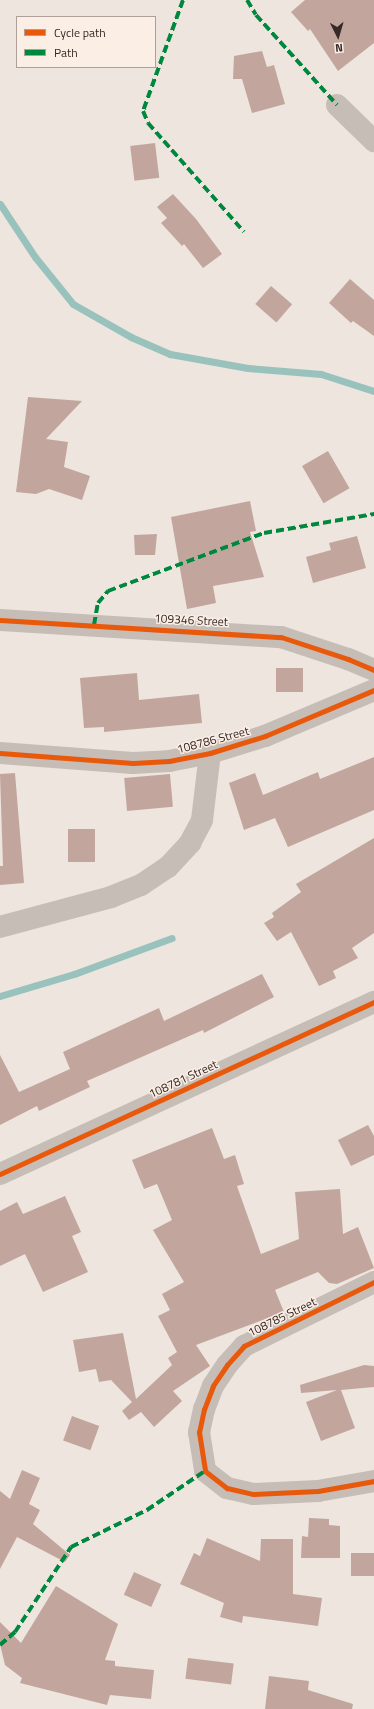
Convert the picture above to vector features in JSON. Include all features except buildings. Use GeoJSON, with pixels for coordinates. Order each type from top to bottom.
{"type":"FeatureCollection","features":[{"type":"Feature","properties":{"kind":"street"},"geometry":{"type":"LineString","coordinates":[[337,105],[374,141]]}},
{"type":"Feature","properties":{"kind":"street","name":"109346 Street"},"geometry":{"type":"LineString","coordinates":[[0,620],[281,637],[374,670]]}},
{"type":"Feature","properties":{"kind":"street","name":"108786 Street"},"geometry":{"type":"LineString","coordinates":[[0,753],[134,763],[169,761],[210,754],[265,736],[374,690]]}},
{"type":"Feature","properties":{"kind":"street"},"geometry":{"type":"LineString","coordinates":[[0,927],[111,897],[141,885],[168,867],[190,843],[202,820],[210,754]]}},
{"type":"Feature","properties":{"kind":"street","name":"108781 Street"},"geometry":{"type":"LineString","coordinates":[[0,1174],[374,1002]]}},
{"type":"Feature","properties":{"kind":"street","name":"108785 Street"},"geometry":{"type":"LineString","coordinates":[[374,1282],[244,1346],[227,1365],[214,1386],[204,1409],[199,1432],[205,1471],[228,1488],[253,1494],[318,1491],[374,1481]]}},
{"type":"Feature","properties":{"kind":"waterway"},"geometry":{"type":"LineString","coordinates":[[0,204],[35,257],[73,304],[131,337],[170,354],[248,368],[321,374],[374,391]]}},
{"type":"Feature","properties":{"kind":"waterway"},"geometry":{"type":"LineString","coordinates":[[0,996],[74,974],[172,938]]}},
{"type":"Feature","properties":{"kind":"marked path"},"geometry":{"type":"LineString","coordinates":[[183,0],[143,111],[148,123],[244,232]]}},
{"type":"Feature","properties":{"kind":"marked path"},"geometry":{"type":"LineString","coordinates":[[247,0],[256,15],[337,105]]}},
{"type":"Feature","properties":{"kind":"marked path"},"geometry":{"type":"LineString","coordinates":[[94,625],[98,603],[108,591],[264,533],[374,514]]}},
{"type":"Feature","properties":{"kind":"marked path"},"geometry":{"type":"LineString","coordinates":[[0,1645],[15,1632],[71,1547],[147,1510],[205,1471]]}},
{"type":"Feature","properties":{"kind":"cycle path"},"geometry":{"type":"LineString","coordinates":[[0,620],[281,637],[348,659],[374,670]]}},
{"type":"Feature","properties":{"kind":"cycle path"},"geometry":{"type":"LineString","coordinates":[[0,753],[133,763],[169,761],[210,753],[265,736],[374,690]]}},
{"type":"Feature","properties":{"kind":"cycle path"},"geometry":{"type":"LineString","coordinates":[[0,1174],[374,1002]]}},
{"type":"Feature","properties":{"kind":"cycle path"},"geometry":{"type":"LineString","coordinates":[[374,1282],[244,1346],[227,1365],[213,1386],[204,1409],[199,1432],[205,1471],[227,1488],[253,1494],[318,1491],[374,1481]]}}]}
